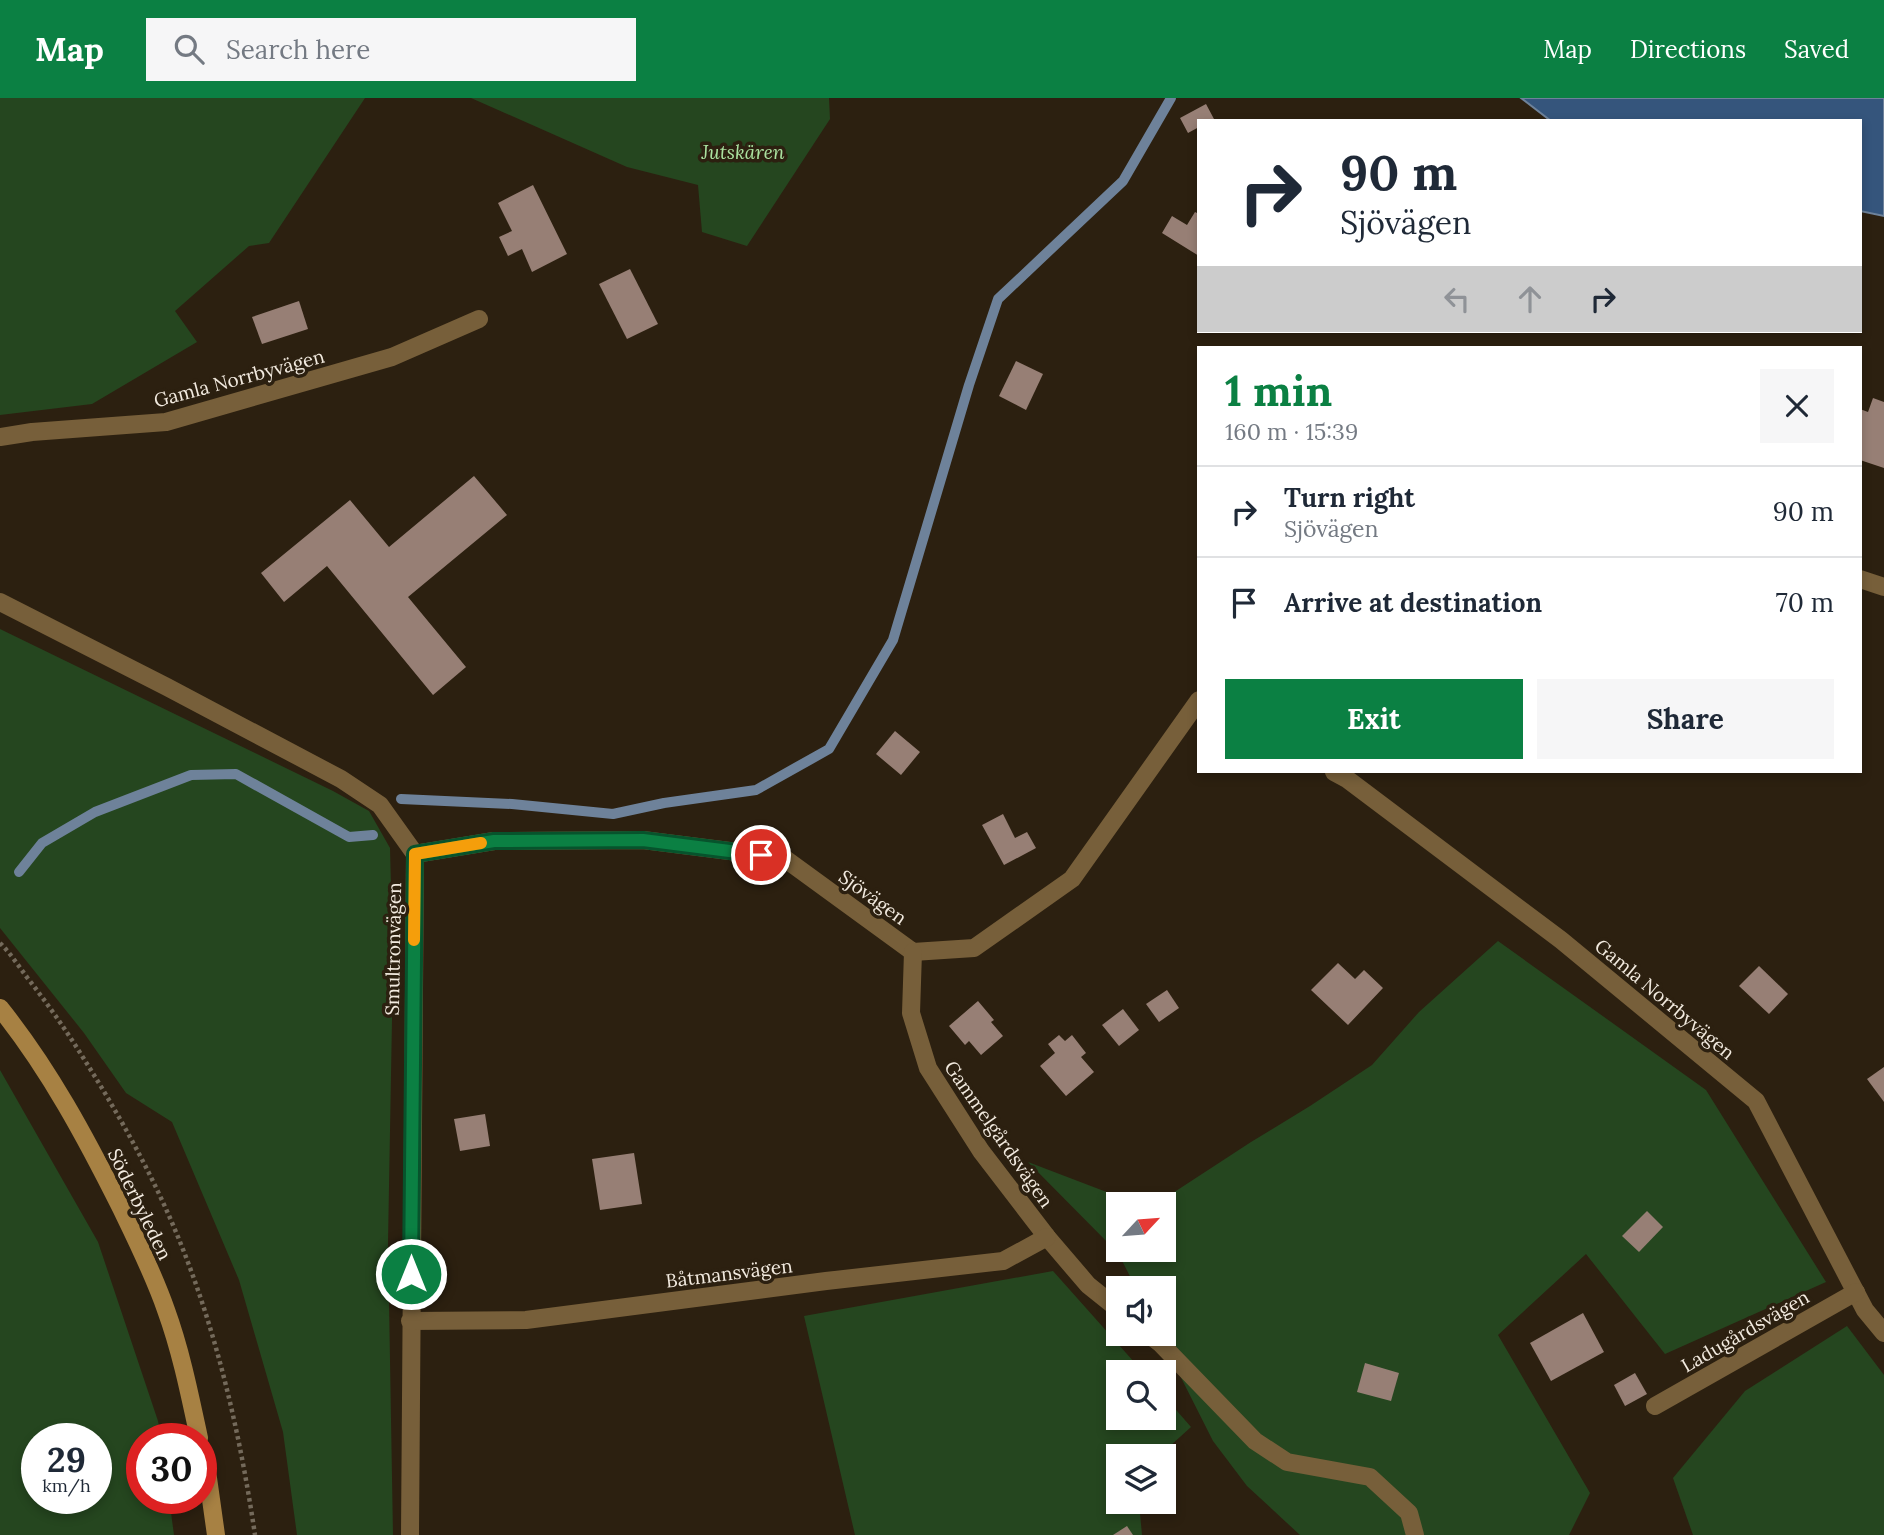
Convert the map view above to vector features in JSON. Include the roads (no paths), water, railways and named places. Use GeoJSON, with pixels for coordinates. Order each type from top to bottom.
{"type":"FeatureCollection","features":[{"type":"Feature","properties":{"kind":"street","name":"Gamla Norrbyvägen"},"geometry":{"type":"LineString","coordinates":[[0,438],[32,432],[166,422],[392,357],[479,319]]}},
{"type":"Feature","properties":{"kind":"street"},"geometry":{"type":"LineString","coordinates":[[1862,580],[1884,587]]}},
{"type":"Feature","properties":{"kind":"street"},"geometry":{"type":"LineString","coordinates":[[0,602],[341,779],[380,805],[415,854]]}},
{"type":"Feature","properties":{"kind":"street","name":"Sjövägen"},"geometry":{"type":"LineString","coordinates":[[415,854],[494,841],[643,840],[784,858],[913,952],[974,948],[1072,879],[1197,703]]}},
{"type":"Feature","properties":{"kind":"street","name":"Gamla Norrbyvägen"},"geometry":{"type":"LineString","coordinates":[[1336,773],[1561,940],[1756,1101],[1865,1310],[1884,1333]]}},
{"type":"Feature","properties":{"kind":"street","name":"Smultronvägen"},"geometry":{"type":"LineString","coordinates":[[410,1535],[415,854]]}},
{"type":"Feature","properties":{"kind":"street","name":"Gammelgårdsvägen"},"geometry":{"type":"LineString","coordinates":[[913,952],[911,1013],[928,1068],[981,1151],[1047,1237],[1088,1285],[1106,1299]]}},
{"type":"Feature","properties":{"kind":"street","name":"Söderbyleden"},"geometry":{"type":"LineString","coordinates":[[0,1008],[21,1034],[61,1097],[101,1167],[132,1232],[166,1310],[195,1423]]}},
{"type":"Feature","properties":{"kind":"street","name":"Båtmansvägen"},"geometry":{"type":"LineString","coordinates":[[410,1321],[526,1320],[1003,1261],[1047,1237]]}},
{"type":"Feature","properties":{"kind":"street","name":"Ladugårdsvägen"},"geometry":{"type":"LineString","coordinates":[[1655,1406],[1856,1292]]}},
{"type":"Feature","properties":{"kind":"street"},"geometry":{"type":"LineString","coordinates":[[1163,1346],[1255,1441],[1287,1462],[1370,1478],[1409,1513],[1415,1535]]}},
{"type":"Feature","properties":{"kind":"street"},"geometry":{"type":"LineString","coordinates":[[213,1514],[216,1535]]}},
{"type":"Feature","properties":{"kind":"water"},"geometry":{"type":"Polygon","coordinates":[[[1521,98],[1884,98],[1884,216],[1862,211],[1862,119],[1548,119],[1521,98]]]}},
{"type":"Feature","properties":{"kind":"waterway"},"geometry":{"type":"LineString","coordinates":[[401,799],[512,804],[613,814],[664,803],[756,790],[829,749],[893,640],[969,385],[998,299],[1123,181],[1171,98]]}},
{"type":"Feature","properties":{"kind":"waterway"},"geometry":{"type":"LineString","coordinates":[[19,872],[42,843],[95,812],[191,775],[236,774],[349,837],[373,835]]}},
{"type":"Feature","properties":{"kind":"park label","name":"Jutskären"},"geometry":{"type":"Point","coordinates":[743,152]}}]}
